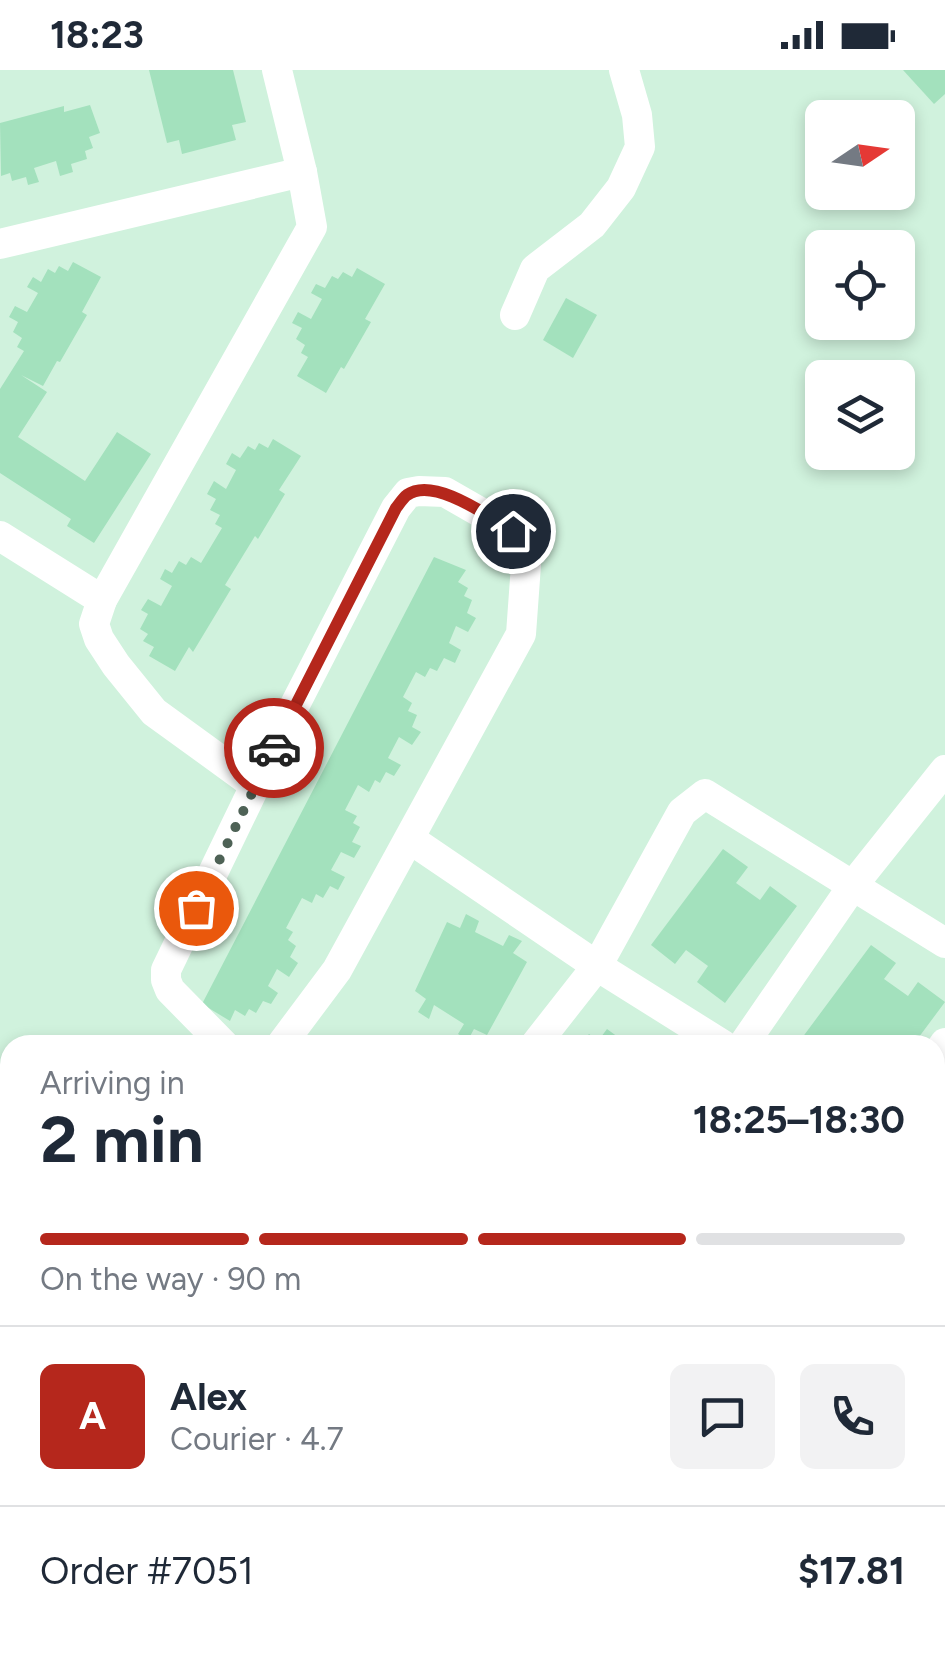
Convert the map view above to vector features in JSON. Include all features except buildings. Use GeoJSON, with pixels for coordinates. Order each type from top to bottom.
{"type":"FeatureCollection","features":[{"type":"Feature","properties":{"kind":"street"},"geometry":{"type":"LineString","coordinates":[[256,786],[154,712],[116,666],[94,624],[102,600],[312,227],[276,70]]}},
{"type":"Feature","properties":{"kind":"street"},"geometry":{"type":"LineString","coordinates":[[514,315],[534,269],[592,225],[622,188],[640,147],[637,115],[624,70]]}},
{"type":"Feature","properties":{"kind":"street"},"geometry":{"type":"LineString","coordinates":[[0,268],[9,242],[302,172]]}},
{"type":"Feature","properties":{"kind":"street"},"geometry":{"type":"LineString","coordinates":[[214,1035],[170,990],[166,970],[396,508],[408,494],[445,492],[513,531],[526,565],[521,634],[338,970],[289,1035]]}},
{"type":"Feature","properties":{"kind":"street"},"geometry":{"type":"LineString","coordinates":[[0,536],[102,600]]}},
{"type":"Feature","properties":{"kind":"street"},"geometry":{"type":"LineString","coordinates":[[750,1035],[854,884],[945,770]]}},
{"type":"Feature","properties":{"kind":"street"},"geometry":{"type":"LineString","coordinates":[[544,1035],[597,966],[682,812],[705,794],[945,943]]}},
{"type":"Feature","properties":{"kind":"street"},"geometry":{"type":"LineString","coordinates":[[410,839],[597,966],[707,1035]]}},
{"type":"Feature","properties":{"kind":"way so far"},"geometry":{"type":"LineString","coordinates":[[196,908],[274,748]]}},
{"type":"Feature","properties":{"kind":"route"},"geometry":{"type":"LineString","coordinates":[[274,748],[396,508],[408,494],[445,492],[513,531]]}}]}
